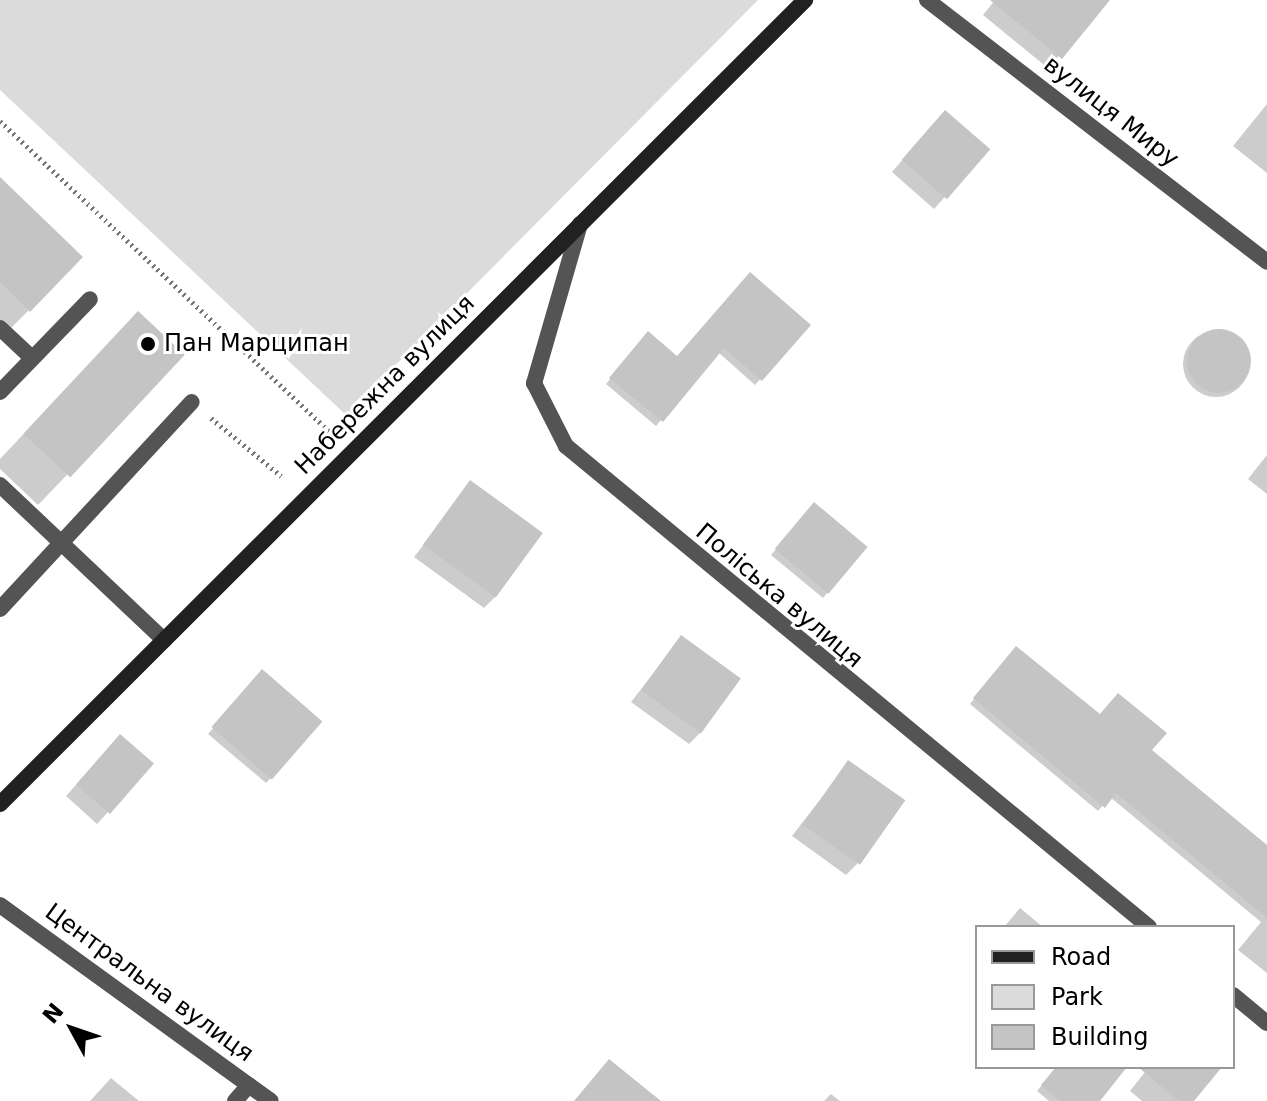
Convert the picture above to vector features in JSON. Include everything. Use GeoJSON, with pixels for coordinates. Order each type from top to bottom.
{"type":"FeatureCollection","features":[{"type":"Feature","properties":{"kind":"street","name":"Набережна вулиця"},"geometry":{"type":"LineString","coordinates":[[0,804],[805,0]]}},
{"type":"Feature","properties":{"kind":"street","name":"вулиця Миру"},"geometry":{"type":"LineString","coordinates":[[927,0],[1267,262]]}},
{"type":"Feature","properties":{"kind":"street","name":"Поліська вулиця"},"geometry":{"type":"LineString","coordinates":[[580,224],[534,383],[566,446],[1147,925]]}},
{"type":"Feature","properties":{"kind":"street"},"geometry":{"type":"LineString","coordinates":[[0,392],[90,299]]}},
{"type":"Feature","properties":{"kind":"street"},"geometry":{"type":"LineString","coordinates":[[0,328],[32,358]]}},
{"type":"Feature","properties":{"kind":"street"},"geometry":{"type":"LineString","coordinates":[[0,609],[192,402]]}},
{"type":"Feature","properties":{"kind":"street"},"geometry":{"type":"LineString","coordinates":[[0,485],[164,640]]}},
{"type":"Feature","properties":{"kind":"street","name":"Центральна вулиця"},"geometry":{"type":"LineString","coordinates":[[0,905],[271,1101]]}},
{"type":"Feature","properties":{"kind":"street"},"geometry":{"type":"LineString","coordinates":[[1235,997],[1267,1023]]}},
{"type":"Feature","properties":{"kind":"street"},"geometry":{"type":"LineString","coordinates":[[235,1101],[249,1085]]}},
{"type":"Feature","properties":{"kind":"path"},"geometry":{"type":"LineString","coordinates":[[0,121],[352,453]]}},
{"type":"Feature","properties":{"kind":"path"},"geometry":{"type":"LineString","coordinates":[[192,402],[281,476]]}},
{"type":"Feature","properties":{"kind":"green space"},"geometry":{"type":"Polygon","coordinates":[[[0,0],[758,0],[346,415],[0,90],[0,0]]]}},
{"type":"Feature","properties":{"kind":"building"},"geometry":{"type":"Polygon","coordinates":[[[990,0],[1110,0],[1062,59],[990,0]]]}},
{"type":"Feature","properties":{"kind":"building"},"geometry":{"type":"Polygon","coordinates":[[[945,110],[990,149],[947,199],[902,160],[945,110]]]}},
{"type":"Feature","properties":{"kind":"building"},"geometry":{"type":"Polygon","coordinates":[[[0,177],[83,257],[30,312],[0,282],[0,177]]]}},
{"type":"Feature","properties":{"kind":"building"},"geometry":{"type":"Polygon","coordinates":[[[750,272],[811,325],[762,381],[724,348],[663,422],[609,378],[648,331],[677,356],[750,272]]]}},
{"type":"Feature","properties":{"kind":"building"},"geometry":{"type":"Polygon","coordinates":[[[138,311],[185,355],[70,478],[23,434],[138,311]]]}},
{"type":"Feature","properties":{"kind":"building"},"geometry":{"type":"Polygon","coordinates":[[[1213,329],[1225,329],[1242,338],[1249,349],[1249,373],[1242,384],[1225,393],[1213,393],[1201,388],[1192,379],[1187,367],[1187,355],[1192,343],[1201,334],[1213,329]]]}},
{"type":"Feature","properties":{"kind":"building"},"geometry":{"type":"Polygon","coordinates":[[[470,480],[543,533],[496,598],[423,545],[470,480]]]}},
{"type":"Feature","properties":{"kind":"building"},"geometry":{"type":"Polygon","coordinates":[[[814,502],[868,547],[828,594],[775,549],[814,502]]]}},
{"type":"Feature","properties":{"kind":"building"},"geometry":{"type":"Polygon","coordinates":[[[681,635],[741,678],[701,734],[641,690],[681,635]]]}},
{"type":"Feature","properties":{"kind":"building"},"geometry":{"type":"Polygon","coordinates":[[[1016,646],[1100,714],[1118,693],[1167,733],[1152,750],[1267,845],[1267,918],[1116,793],[1105,808],[973,698],[1016,646]]]}},
{"type":"Feature","properties":{"kind":"building"},"geometry":{"type":"Polygon","coordinates":[[[262,669],[322,721],[272,780],[211,727],[262,669]]]}},
{"type":"Feature","properties":{"kind":"building"},"geometry":{"type":"Polygon","coordinates":[[[120,734],[154,764],[110,814],[76,785],[120,734]]]}},
{"type":"Feature","properties":{"kind":"building"},"geometry":{"type":"Polygon","coordinates":[[[848,760],[905,800],[860,865],[803,825],[848,760]]]}},
{"type":"Feature","properties":{"kind":"building"},"geometry":{"type":"Polygon","coordinates":[[[609,1059],[661,1101],[574,1101],[609,1059]]]}},
{"type":"Feature","properties":{"kind":"building"},"geometry":{"type":"Polygon","coordinates":[[[1054,1069],[1125,1069],[1100,1101],[1060,1101],[1041,1085],[1054,1069]]]}},
{"type":"Feature","properties":{"kind":"building"},"geometry":{"type":"Polygon","coordinates":[[[1140,1069],[1220,1069],[1194,1101],[1179,1101],[1140,1069]]]}},
{"type":"Feature","properties":{"kind":"place","name":"Пан Марципан"},"geometry":{"type":"Point","coordinates":[148,344]}}]}
